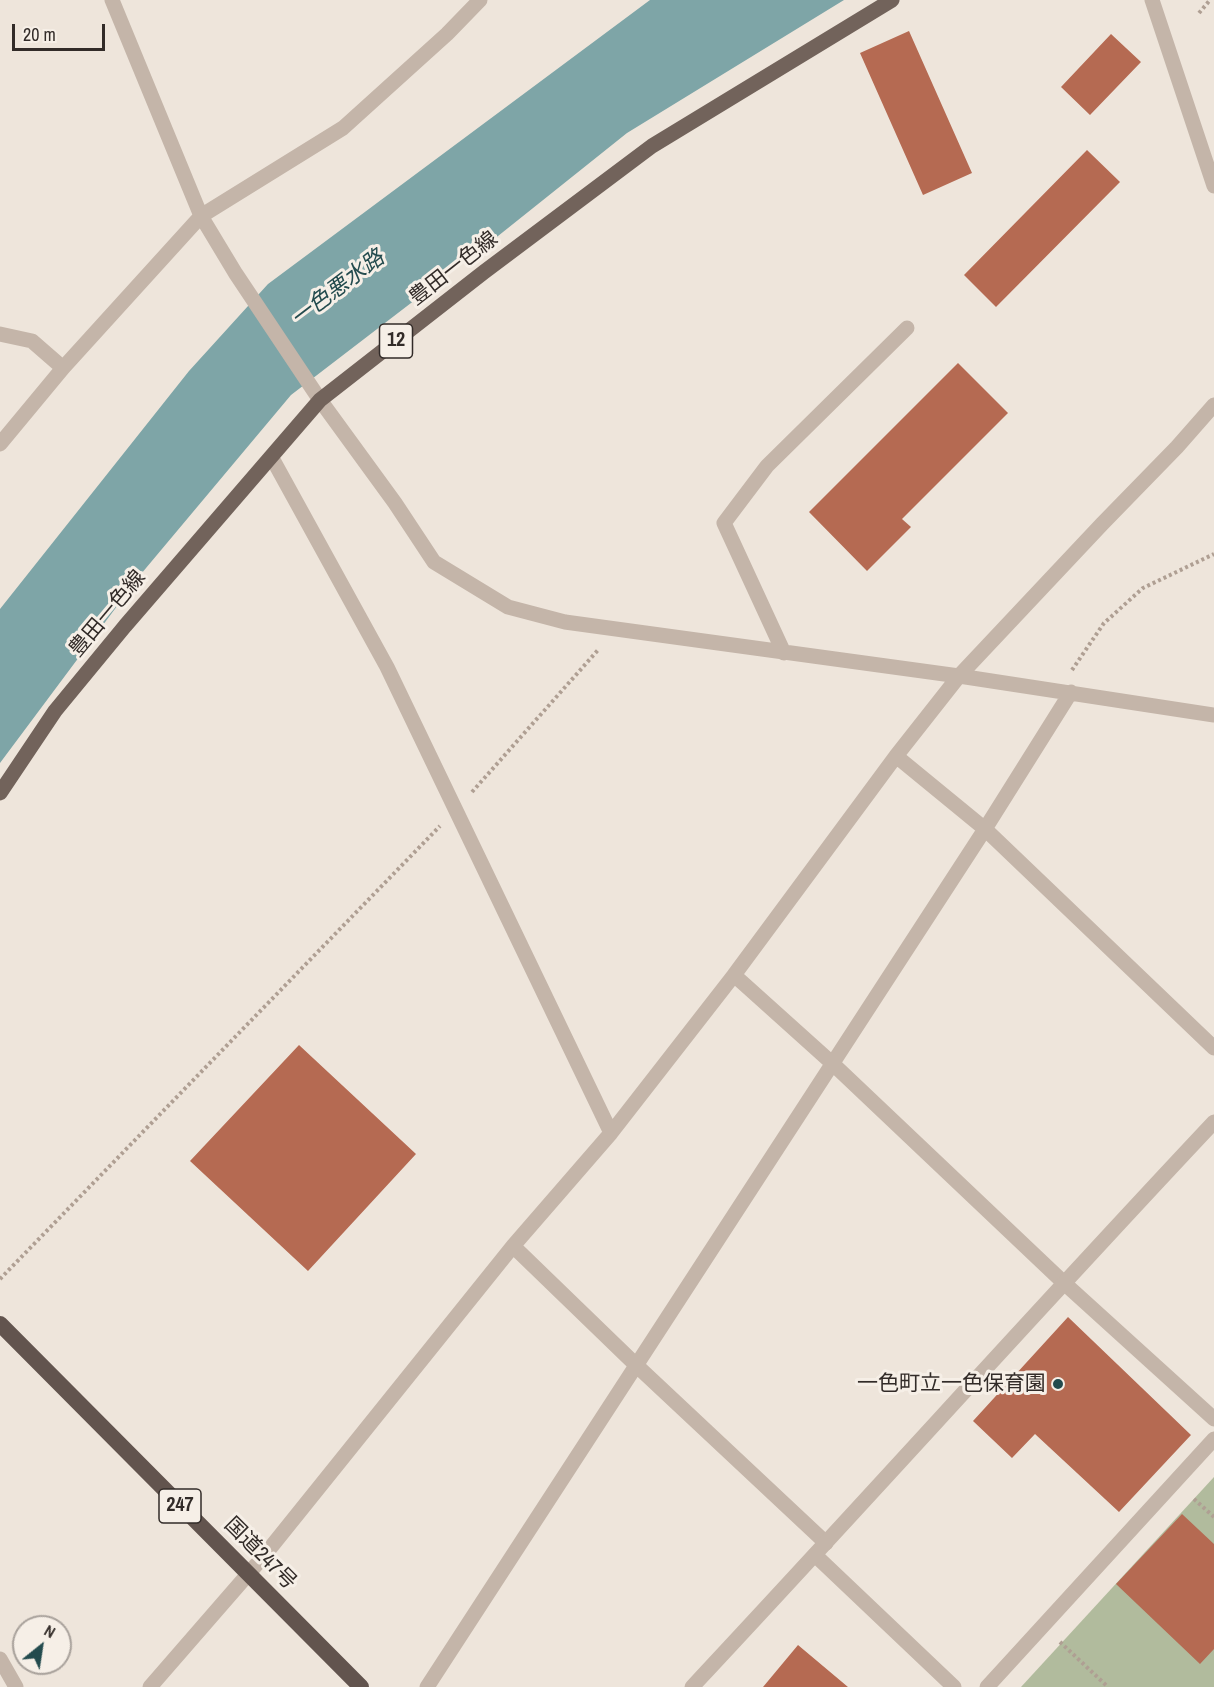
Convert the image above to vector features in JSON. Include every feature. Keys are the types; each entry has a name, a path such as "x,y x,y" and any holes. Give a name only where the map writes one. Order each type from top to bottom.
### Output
{"highway":[{"name":"国道247号","path":"0,1324 361,1687"}],"main road":[{"name":"豊田一色線","path":"0,793 62,703 125,626 320,400 484,272 652,146 891,0"}],"street":[{"path":"112,0 201,216 236,274 320,400 395,503 434,562 508,607 565,622 959,676 1068,686 1214,715"},
{"path":"0,444 63,368 201,216 343,128 447,34 480,0"},
{"path":"1152,0 1214,186"},
{"path":"784,653 724,523 767,466 908,328"},
{"path":"0,334 32,341 63,368"},
{"path":"150,1687 248,1574 513,1246 611,1133 734,975 896,756 959,676 1101,524 1177,447 1214,405"},
{"path":"272,458 387,667 611,1133"},
{"path":"427,1687 985,829 1068,686"},
{"path":"896,756 985,829 1214,1048"},
{"path":"734,975 833,1064 1063,1282 1214,1419"},
{"path":"692,1687 1063,1282 1214,1122"},
{"path":"513,1246 826,1543"},
{"path":"987,1687 1214,1439"},
{"path":"815,1555 954,1687"},
{"path":"0,1659 16,1687"}],"path":[{"path":"1199,13 1210,0"},
{"path":"1068,686 1104,622 1143,588 1214,554"},
{"path":"0,1279 456,810 617,629"},
{"path":"1194,1499 1214,1517"},
{"path":"1057,1640 1108,1687"}],"green space":[{"path":"1214,1477 1214,1687 1021,1687"}],"water":[{"name":"一色悪水路","path":"650,0 844,0 627,133 488,244 291,395 141,574 0,763 0,609 189,371 268,284"}],"building":[{"path":"909,31 972,173 923,195 860,53"},
{"path":"1111,34 1141,62 1090,115 1061,87"},
{"path":"1087,150 1120,182 996,307 964,275"},
{"path":"958,363 1008,413 902,519 911,527 867,571 809,512"},
{"path":"299,1045 416,1154 308,1271 190,1161"},
{"path":"1068,1317 1191,1435 1119,1512 1035,1434 1012,1458 973,1421"},
{"path":"1182,1514 1214,1544 1214,1649 1200,1664 1116,1584"},
{"path":"798,1645 848,1687 763,1687"}],"place":[{"name":"一色町立一色保育園","path":"1058,1384"}]}
